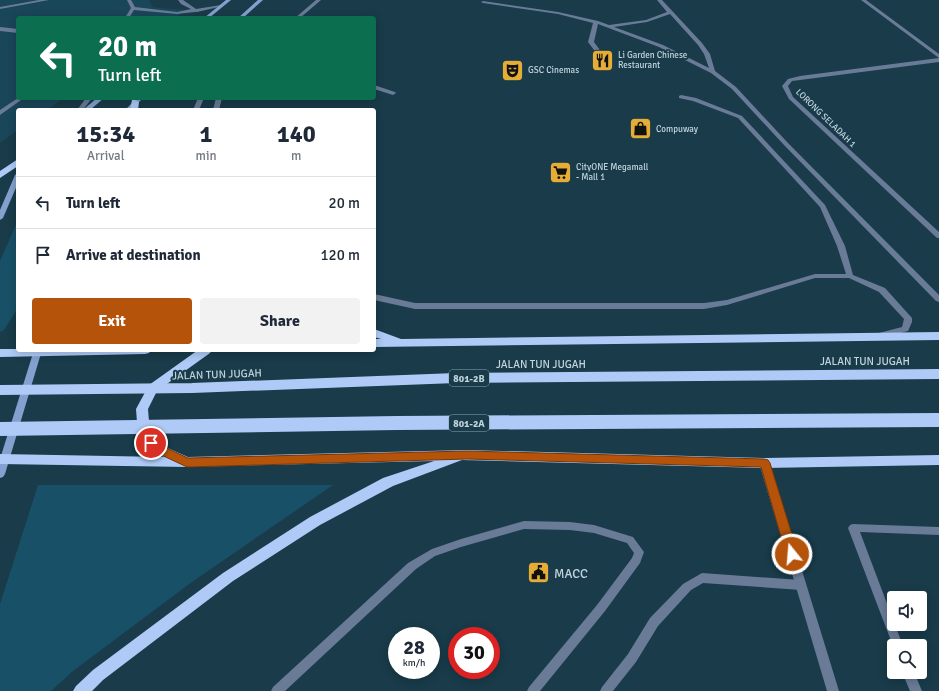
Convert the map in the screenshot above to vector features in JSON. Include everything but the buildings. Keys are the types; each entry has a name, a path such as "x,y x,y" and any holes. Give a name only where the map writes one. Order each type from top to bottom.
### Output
{"highway":[{"path":"0,175 16,163"},
{"path":"376,334 404,342"},
{"path":"376,343 939,336"},
{"path":"0,353 19,352"},
{"path":"187,462 158,449 144,436 142,409 153,388 203,352"},
{"name":"JALAN TUN JUGAH","path":"0,390 192,388 456,378 939,374"},
{"name":"801-2A","path":"0,429 405,423 939,420"},
{"path":"81,691 98,675 228,577 315,522 388,482 467,455"},
{"path":"2,459 187,462 467,455 764,463 939,460"}],"main road":[{"path":"208,16 229,0"},
{"path":"242,16 261,0"},
{"path":"88,108 98,100"},
{"path":"0,218 16,180"},
{"path":"0,474 2,459 38,352"}],"street":[{"path":"0,8 47,0"},
{"path":"129,0 133,8"},
{"path":"180,0 197,11"},
{"path":"299,16 319,0"},
{"path":"659,0 700,44 707,54 713,72"},
{"path":"863,0 939,57"},
{"path":"483,2 558,13 610,26 661,46 713,72 734,88 939,299"},
{"path":"133,8 177,12 197,11 221,6"},
{"path":"128,16 133,8"},
{"path":"610,26 647,21 671,12"},
{"path":"596,22 592,42 599,54"},
{"path":"0,29 16,31"},
{"name":"LORONG SELADAH 1","path":"939,60 800,78 790,80 785,86 791,98 939,236"},
{"path":"376,88 393,92"},
{"path":"681,96 694,99 740,117 823,206 841,246 850,276"},
{"path":"0,113 18,100"},
{"path":"376,297 415,306 704,306 728,302 815,276 850,276 882,290 908,318 905,329 873,337"},
{"path":"764,463 833,691"},
{"path":"277,691 412,566 432,553 524,525 570,526 594,529 630,540 639,552 636,560 601,608 533,691"},
{"path":"895,639 853,528 939,532"},
{"path":"606,691 632,658 654,622 687,587 702,578 801,585"},
{"path":"911,679 916,691"}],"shaded area":[{"path":"0,0 149,0 153,7 186,10 178,16 16,16 16,100 61,100 50,108 16,108 16,131 0,143"},
{"path":"16,225 16,311 4,330 0,332 0,261"},
{"path":"38,485 333,485 192,582 73,671 51,691 0,691 0,604"}],"place":[{"name":"Li Garden Chinese Restaurant","path":"602,60"},
{"name":"GSC Cinemas","path":"513,70"},
{"name":"Compuway","path":"641,129"},
{"name":"CityONE Megamall - Mall 1","path":"561,172"},
{"name":"MACC","path":"538,573"}],"route":[{"path":"151,443 158,449 187,462 467,455 764,463 792,554"}]}
